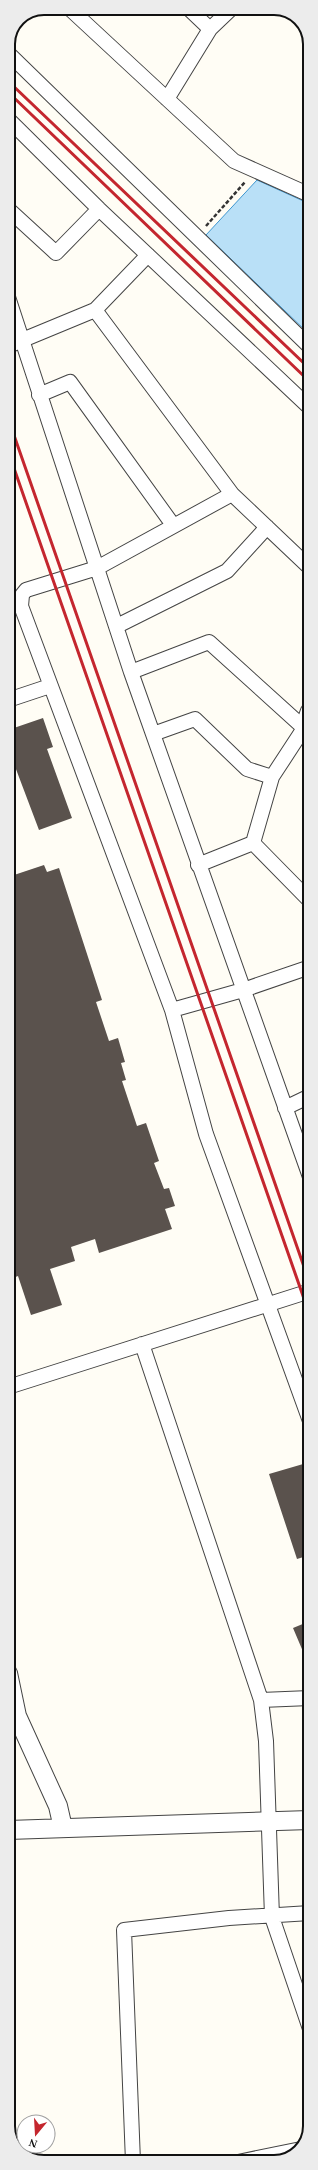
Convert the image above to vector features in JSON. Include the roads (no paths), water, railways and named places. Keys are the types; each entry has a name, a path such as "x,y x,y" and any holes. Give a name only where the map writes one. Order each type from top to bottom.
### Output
{"street":[{"path":"76,15 234,161 303,192"},
{"path":"195,15 210,29"},
{"path":"167,99 210,29 225,15"},
{"path":"15,60 303,340"},
{"path":"15,127 99,209 303,401"},
{"path":"15,215 56,253 99,209"},
{"path":"15,343 95,310 148,255"},
{"path":"95,310 232,494 303,561"},
{"path":"15,318 131,672 198,865 303,1158"},
{"path":"39,395 70,382 173,525"},
{"path":"232,494 97,568 26,590 22,595 21,606 172,1010 206,1134 266,1304 303,1402"},
{"path":"117,626 227,571 267,527"},
{"path":"131,672 209,642 303,727"},
{"path":"15,698 50,686"},
{"path":"153,734 195,719 247,769 272,777"},
{"path":"253,843 272,777 303,736"},
{"path":"198,865 253,843"},
{"path":"253,843 303,894"},
{"path":"172,1010 243,990 303,969"},
{"path":"285,1108 303,1099"},
{"path":"15,1385 303,1293"},
{"path":"142,1344 261,1700 266,1741 270,1821 272,1917 303,2008"},
{"path":"261,1700 303,1698"},
{"path":"15,1720 58,1806 63,1828"},
{"path":"15,1830 303,1820"},
{"path":"133,2155 124,1930 229,1918 272,1917 303,1914"},
{"path":"272,2155 287,2152"}],"water":[{"path":"257,180 303,201 303,328 206,235"}],"railway":[{"path":"15,88 303,362"},
{"path":"15,99 303,375"},
{"path":"15,438 303,1264"},
{"path":"15,471 303,1296"}]}
